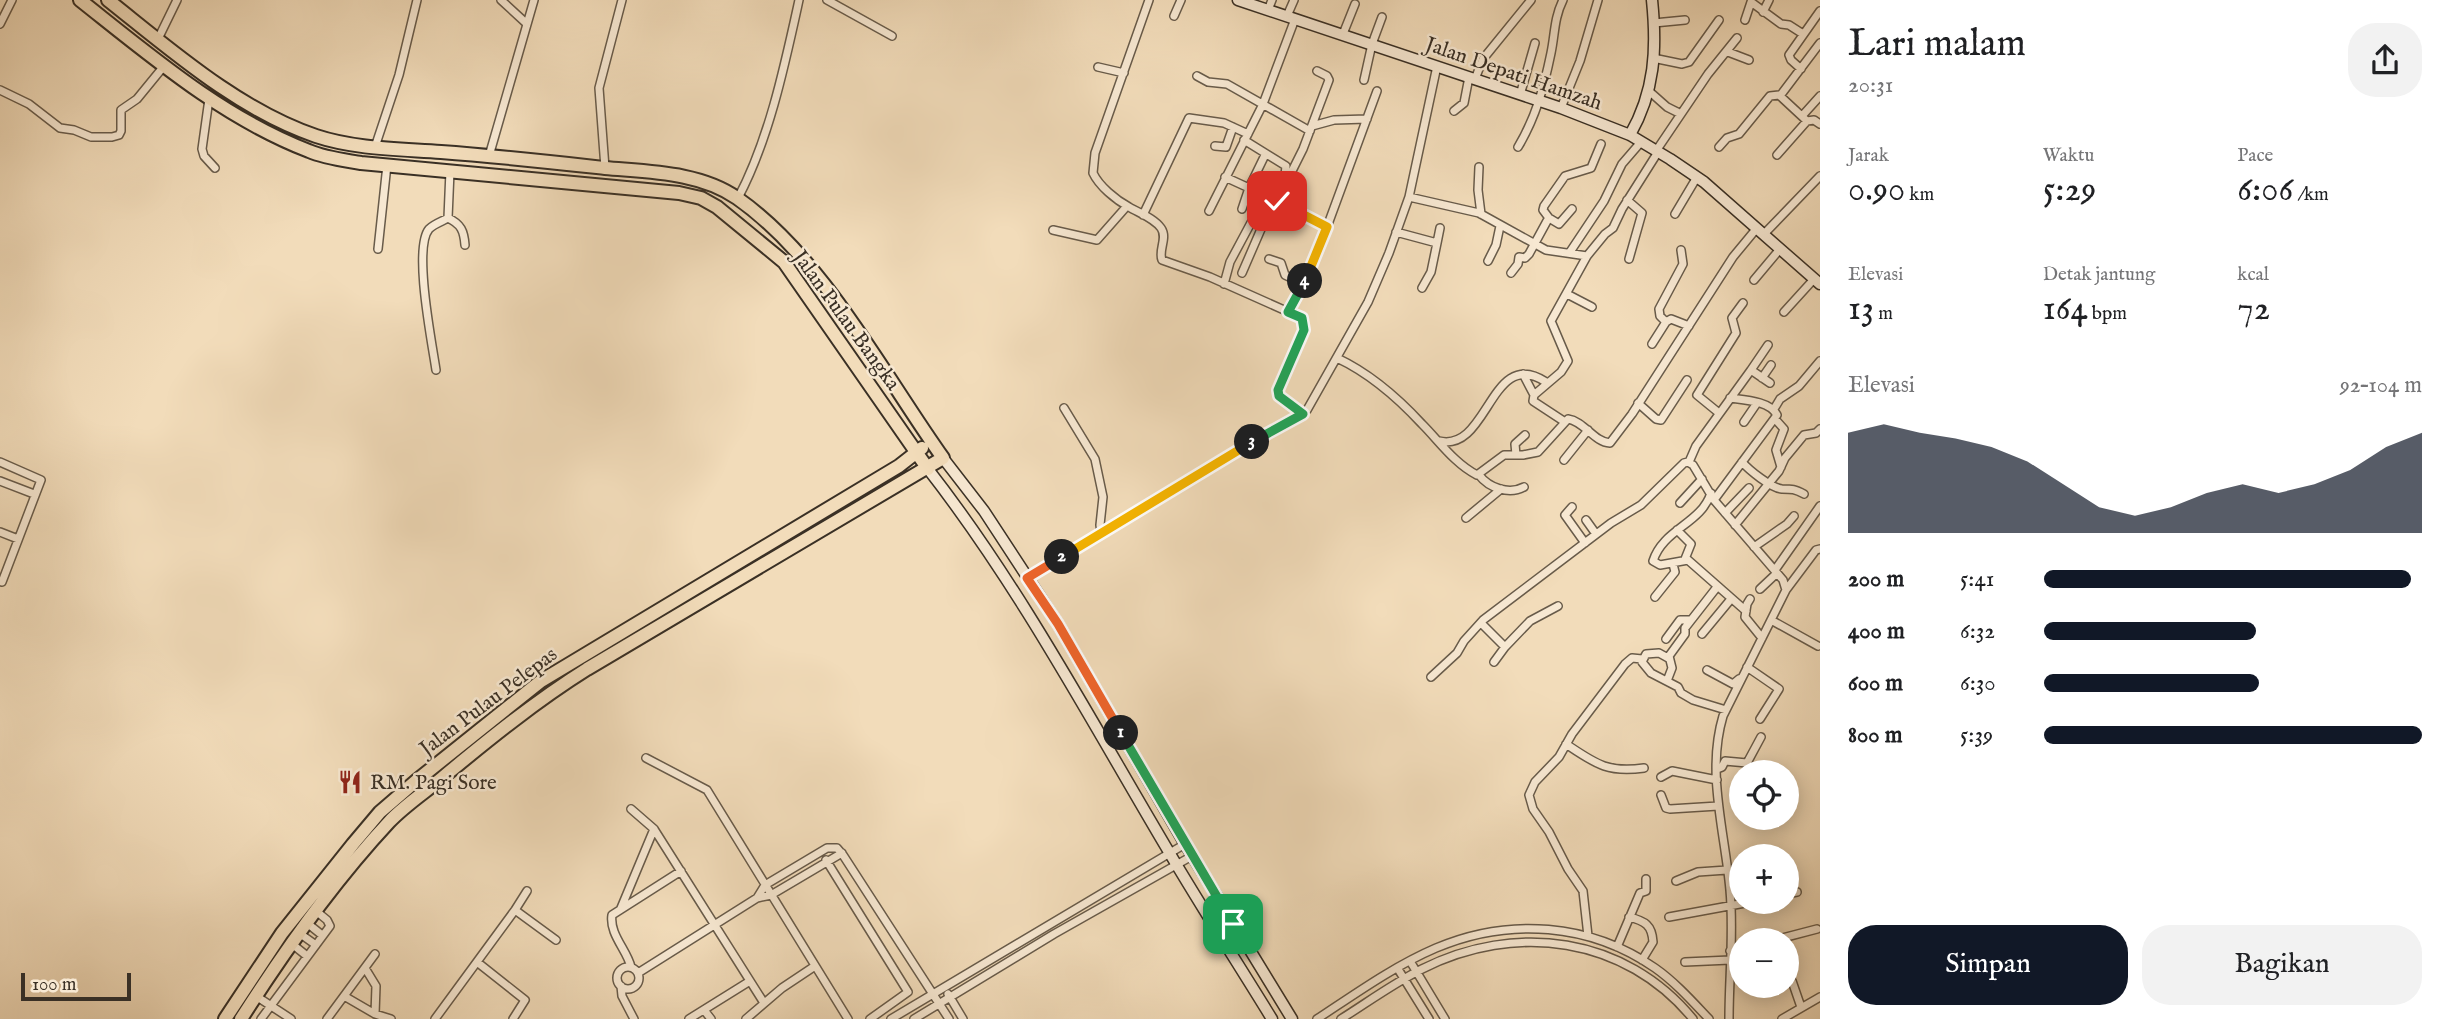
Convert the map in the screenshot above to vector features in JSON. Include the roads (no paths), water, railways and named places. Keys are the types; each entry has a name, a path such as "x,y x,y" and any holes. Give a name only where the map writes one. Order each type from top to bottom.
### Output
{"highway":[{"name":"Jalan Pulau Bangka","path":"80,0 209,99 258,128 311,152 361,163 679,193 701,198 718,207 784,262 928,469"},
{"name":"Jalan Pulau Bangka","path":"108,0 200,72 266,113 316,136 375,147 644,171 704,182 738,198 798,251 864,340 943,458"},
{"path":"516,176 518,159"},
{"name":"Jalan Pulau Pelepas","path":"241,1019 380,813 541,681 899,466 931,441"},
{"name":"Jalan Pulau Pelepas","path":"225,1019 282,933 391,820 550,693 943,458"}],"main road":[{"name":"Jalan Depati Hamzah","path":"1238,0 1270,5 1291,18 1561,108 1630,135 1697,177 1817,282"},
{"path":"1630,135 1642,113 1649,91 1653,58 1652,0"},
{"name":"Jalan Pulau Bangka","path":"943,458 984,511 1058,624 1192,856 1292,1019"},
{"name":"Jalan Pulau Bangka","path":"928,469 1006,576 1065,672 1176,865 1272,1019"}],"street":[{"path":"0,24 12,0"},
{"path":"158,39 177,0"},
{"path":"375,147 398,75 417,0"},
{"path":"501,0 527,24"},
{"path":"489,156 534,0"},
{"path":"605,167 599,88 622,0"},
{"path":"738,198 759,153 799,0"},
{"path":"827,0 892,36"},
{"path":"1149,0 1095,153 1093,173 1103,187 1163,232 1159,252 1162,260 1302,318 1304,330 1278,390 1279,396 1303,414"},
{"path":"1174,16 1181,0"},
{"path":"1209,211 1263,104 1291,18 1294,0"},
{"path":"1454,111 1464,103 1472,78 1483,60 1531,0"},
{"path":"1518,147 1532,123 1540,101 1555,35 1556,15 1563,0"},
{"path":"1561,108 1580,61 1598,0"},
{"path":"1763,12 1769,0"},
{"path":"1745,20 1752,1 1781,24 1789,25 1820,40 1780,96"},
{"path":"1343,34 1355,4"},
{"path":"1801,69 1789,56 1820,11"},
{"path":"1364,80 1372,44 1382,17"},
{"path":"1654,23 1685,20"},
{"path":"1653,58 1682,64 1689,62 1719,20"},
{"path":"1534,395 1546,382 1561,372 1568,361 1551,321 1587,256 1613,228 1627,200 1681,114 1737,38"},
{"path":"1520,95 1535,43"},
{"path":"1728,52 1749,60"},
{"path":"0,90 29,104 60,128 91,137 112,137 119,135 121,131 121,110 138,99 164,66"},
{"path":"1027,578 1303,414 1315,400 1368,302 1409,197 1437,66"},
{"path":"1098,67 1124,73"},
{"path":"1242,272 1311,129 1329,80 1317,71"},
{"path":"1197,76 1208,82 1227,84 1311,129 1334,120 1367,119"},
{"path":"1288,312 1304,284 1327,227 1377,91"},
{"path":"1649,91 1667,107 1681,114"},
{"path":"1719,147 1727,138 1738,135 1770,96 1775,94 1805,118 1820,124"},
{"path":"1777,155 1820,96"},
{"path":"209,99 202,149 204,156 215,168"},
{"path":"1143,215 1189,118 1224,123 1233,127 1265,155 1283,164 1287,168 1273,198 1327,227"},
{"path":"1215,146 1226,147 1233,127"},
{"path":"1570,252 1605,201 1622,164 1642,142"},
{"path":"1572,209 1559,224 1543,210 1565,176 1591,168 1601,144"},
{"path":"1242,209 1265,155"},
{"path":"378,249 387,165"},
{"path":"1479,167 1481,214"},
{"path":"449,218 450,171"},
{"path":"1479,475 1504,455 1538,452 1568,419 1574,420 1604,443 1610,443 1733,257 1758,229 1820,176"},
{"path":"1225,177 1249,188"},
{"path":"1675,214 1697,177"},
{"path":"1409,197 1481,214 1546,250 1587,256"},
{"path":"1627,200 1642,213 1629,259"},
{"path":"1053,230 1097,240 1127,206"},
{"path":"449,218 459,223 465,245"},
{"path":"436,369 423,273 424,251 426,234 430,227 449,218"},
{"path":"1511,273 1520,257 1526,257 1549,218"},
{"path":"1224,284 1230,262 1253,219 1266,219"},
{"path":"1488,261 1496,245 1500,226"},
{"path":"1422,288 1430,272 1440,228"},
{"path":"1396,232 1437,243"},
{"path":"1754,281 1780,249"},
{"path":"1666,322 1660,316 1659,309 1683,264 1684,256 1681,250"},
{"path":"1269,259 1281,263 1285,275 1304,284"},
{"path":"1784,312 1817,282"},
{"path":"1567,294 1592,307"},
{"path":"1719,413 1697,395 1736,333 1732,318 1743,303"},
{"path":"1652,344 1666,322 1671,319 1689,326"},
{"path":"1689,462 1696,446 1769,345"},
{"path":"1337,358 1366,374 1405,407 1461,465 1484,481 1511,491 1524,487"},
{"path":"1774,409 1780,399 1799,386 1820,361"},
{"path":"1762,378 1771,365"},
{"path":"1752,370 1770,383"},
{"path":"1438,441 1453,442 1471,430 1484,414 1496,391 1509,380 1523,374 1546,382"},
{"path":"1523,374 1534,395 1534,401 1565,422"},
{"path":"1638,403 1656,419 1661,420 1687,380"},
{"path":"1677,530 1691,544 1685,559 1660,565 1653,561 1660,548 1677,530 1703,512 1777,415 1774,409 1730,398"},
{"path":"1744,422 1757,403"},
{"path":"1064,408 1095,459 1103,497 1101,533"},
{"path":"1775,419 1784,429 1776,450 1781,467"},
{"path":"1735,525 1804,435 1816,433 1820,429"},
{"path":"1564,460 1588,430"},
{"path":"1516,455 1515,444 1525,435"},
{"path":"0,462 41,480 2,582"},
{"path":"1689,462 1725,513 1786,584 1786,590"},
{"path":"1431,677 1457,653 1467,636 1520,590 1596,534 1641,505 1682,464 1689,462"},
{"path":"1742,462 1750,471 1780,488 1791,487 1804,494"},
{"path":"1680,503 1702,479"},
{"path":"0,481 34,494"},
{"path":"1725,513 1749,488"},
{"path":"1466,518 1501,489"},
{"path":"1760,589 1776,572 1820,506"},
{"path":"1572,507 1565,515 1585,543"},
{"path":"1754,547 1794,516"},
{"path":"1586,520 1596,534"},
{"path":"0,532 18,539"},
{"path":"1729,895 1718,806 1716,737 1726,710 1786,590 1816,550 1820,549"},
{"path":"1685,559 1700,569 1746,611"},
{"path":"1655,597 1675,572 1673,564"},
{"path":"1668,658 1685,634 1685,628 1717,587"},
{"path":"1702,634 1731,599"},
{"path":"1750,599 1745,617 1762,638"},
{"path":"1494,662 1530,621 1558,606"},
{"path":"1666,639 1680,620 1691,620"},
{"path":"1771,620 1818,646"},
{"path":"1481,623 1505,647"},
{"path":"1642,660 1646,654 1653,652 1668,658 1672,668 1667,681"},
{"path":"1588,936 1583,891 1530,800 1535,782 1559,757 1625,664 1632,658 1642,660"},
{"path":"1642,660 1651,673 1693,700 1726,710"},
{"path":"1747,667 1779,689 1760,719"},
{"path":"1707,670 1728,683 1732,684 1741,679"},
{"path":"1717,769 1725,761 1746,763 1761,737"},
{"path":"1566,744 1599,765 1616,771 1644,768"},
{"path":"646,758 707,790 848,1019"},
{"path":"1661,777 1672,771 1717,780"},
{"path":"1661,795 1665,808 1670,809 1718,806"},
{"path":"631,809 654,829 764,1003"},
{"path":"621,908 654,829"},
{"path":"891,1019 1185,844"},
{"path":"757,898 765,885 827,848 835,847 842,853 949,1019"},
{"path":"634,1019 622,996 618,980 619,973 624,968 634,970 757,898 771,895 826,860 842,853"},
{"path":"914,1019 1054,934 1192,856"},
{"path":"826,860 908,992 921,1001"},
{"path":"1676,881 1698,872 1727,870"},
{"path":"621,986 628,989 635,987 639,981 612,927 612,915 681,871"},
{"path":"1617,947 1640,893 1646,891 1646,878"},
{"path":"440,1017 527,891"},
{"path":"1669,917 1729,907"},
{"path":"261,1019 330,922 316,911"},
{"path":"515,911 555,940"},
{"path":"1629,917 1644,921 1651,928 1653,942 1642,960"},
{"path":"1317,1019 1410,961 1454,941 1500,931 1547,928 1588,936 1642,960 1670,980 1709,1019"},
{"path":"1799,934 1817,929"},
{"path":"299,933 322,935"},
{"path":"299,933 316,945"},
{"path":"299,933 307,956"},
{"path":"1341,1019 1417,972 1448,958 1494,944 1519,942 1559,944 1605,956 1630,967 1668,994 1693,1019"},
{"path":"327,1019 375,954"},
{"path":"282,957 297,967"},
{"path":"1685,962 1729,960"},
{"path":"1410,961 1445,1019"},
{"path":"477,962 525,1000 513,1019"},
{"path":"746,1019 782,988 815,966"},
{"path":"365,968 376,986 375,1014"},
{"path":"1398,969 1429,1019"},
{"path":"689,1019 750,981"},
{"path":"944,987 963,1019"},
{"path":"758,995 782,988"},
{"path":"870,1019 908,992"},
{"path":"344,996 375,1014 391,1019"},
{"path":"1783,1019 1820,997"},
{"path":"255,998 292,1019"},
{"path":"1729,998 1729,1019"},
{"path":"1798,998 1801,1007"},
{"path":"269,1007 284,1019"},
{"path":"704,1010 711,1019"}],"place":[{"name":"RM. Pagi Sore","path":"350,782"}]}
